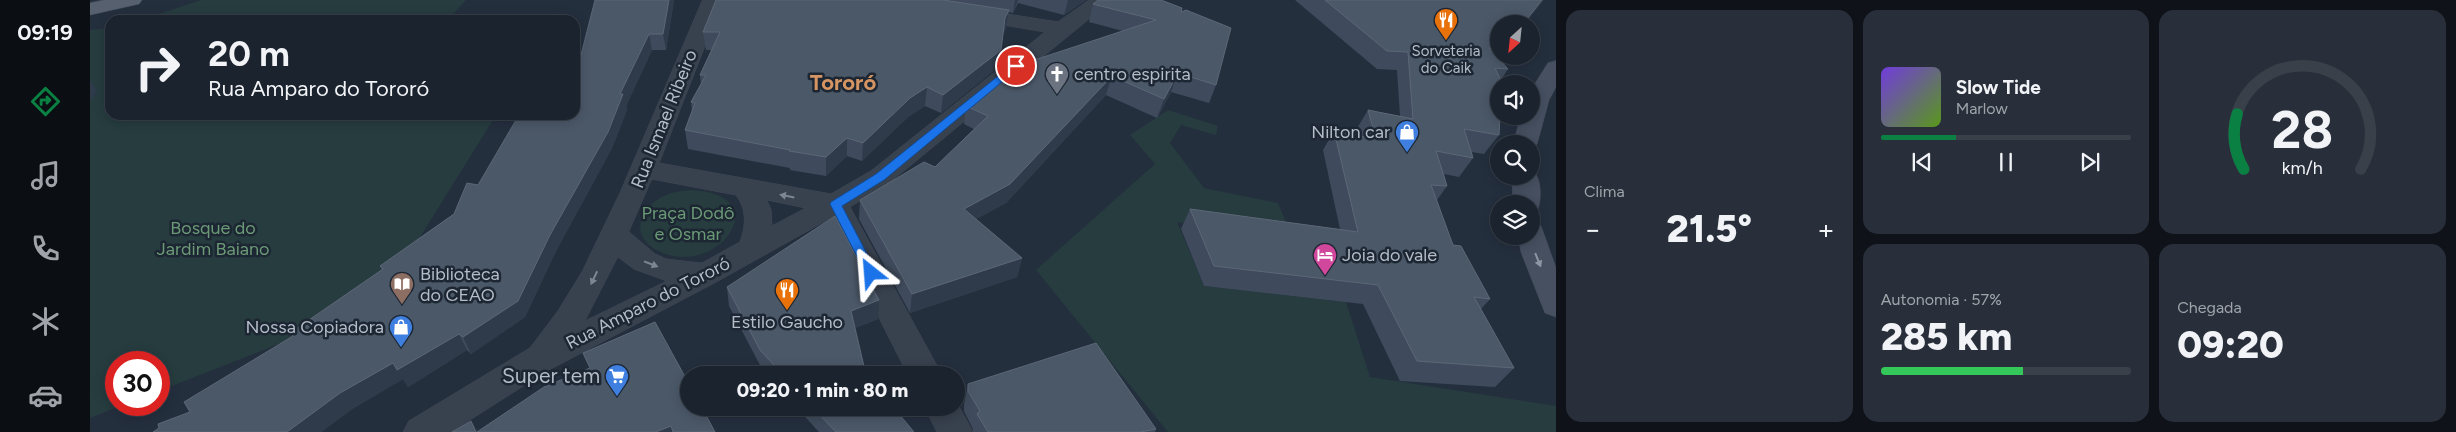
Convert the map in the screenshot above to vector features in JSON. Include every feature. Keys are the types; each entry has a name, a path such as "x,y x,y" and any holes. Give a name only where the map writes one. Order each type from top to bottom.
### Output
{"main road":[{"path":"90,9 132,0"}],"street":[{"name":"Rua Ismael Ribeiro","path":"534,362 565,329 584,300 644,169 713,0"},
{"name":"Rua Amparo do Tororó","path":"534,362 706,274 835,204 880,177 1062,29 1102,0"},
{"path":"948,11 1062,29"},
{"path":"1527,135 1537,100 1556,68"},
{"path":"644,169 835,204 920,366"},
{"path":"744,188 755,200 759,214 759,228 753,248"},
{"path":"614,234 628,252 648,265 676,272 706,274"},
{"path":"1534,245 1556,305"},
{"path":"421,432 534,362"},
{"path":"946,416 955,432"}],"green space":[{"path":"201,0 466,0 452,15 156,15"},
{"name":"Bosque do Jardim Baiano","path":"105,28 105,120 493,120 391,284 350,316 170,387 170,351 105,351 105,412 90,418 90,30"},
{"path":"1168,110 1218,126 1216,135 1181,125 1170,143 1204,188 1278,203 1293,239 1177,222 1204,286 1346,302 1370,377 1556,406 1556,432 1168,432 1036,270 1155,164 1130,135"},
{"name":"Praça Dodô e Osmar","path":"690,190 717,195 731,205 735,218 730,232 719,245 702,254 682,257 661,252 644,240 640,224 643,216 647,208 667,195"}],"building":[{"path":"595,0 669,0 663,34 649,34 620,94 623,94 608,132 550,235 518,301 463,337 459,334 397,370 393,363 340,393 287,432 153,432 159,428 158,424 190,412 184,402 293,336 290,333 383,269 380,266 454,214 467,183 478,185 516,120 580,120 581,55"},
{"path":"716,0 943,0 1009,10 1005,18 1001,50 943,95 927,87 910,98 863,143 847,138 826,157 685,130 695,103 691,102 706,75 700,75 720,32 703,32"},
{"path":"1098,0 1161,0 1182,8 1181,12 1186,10 1231,28 1216,85 1178,73 1164,99 1112,76 1010,184 964,209 1022,258 912,294 860,200 924,162 935,167 988,116 966,106 1016,66 1156,20 1093,4"},
{"path":"1325,0 1542,0 1530,15 1490,15 1490,65 1504,65 1508,69 1495,68 1498,75 1490,75 1490,125 1500,125 1499,135 1464,129 1473,158 1436,151 1447,186 1431,185 1453,245 1461,246 1490,299 1474,297 1514,368 1417,361 1378,285 1214,266 1190,209 1358,232 1334,131 1376,139 1368,110 1413,119 1408,52 1387,51"},
{"path":"835,216 879,300 851,311 864,366 775,366 760,350 727,287"},
{"path":"655,322 680,368 680,416 706,416 715,432 673,432 671,426 656,432 477,432 544,387 590,368 583,353"},
{"path":"1096,343 1156,429 1141,432 988,432 977,414 980,411 968,391 968,384"},
{"path":"821,416 901,416 914,432 836,432"},
{"path":"471,421 476,432 452,432"}],"place":[{"name":"Sorveteria do Caik","path":"1446,41"},
{"name":"centro espirita","path":"1057,95"},
{"name":"Nilton car","path":"1407,153"},
{"name":"Joia do vale","path":"1325,276"},
{"name":"Biblioteca do CEAO","path":"402,305"},
{"name":"Estilo Gaucho","path":"787,311"},
{"name":"Nossa Copiadora","path":"401,348"},
{"name":"Super tem","path":"617,397"}],"district":[{"name":"Tororó","path":"843,82"}],"route":[{"path":"871,273 835,204 880,177 1016,66"}]}
